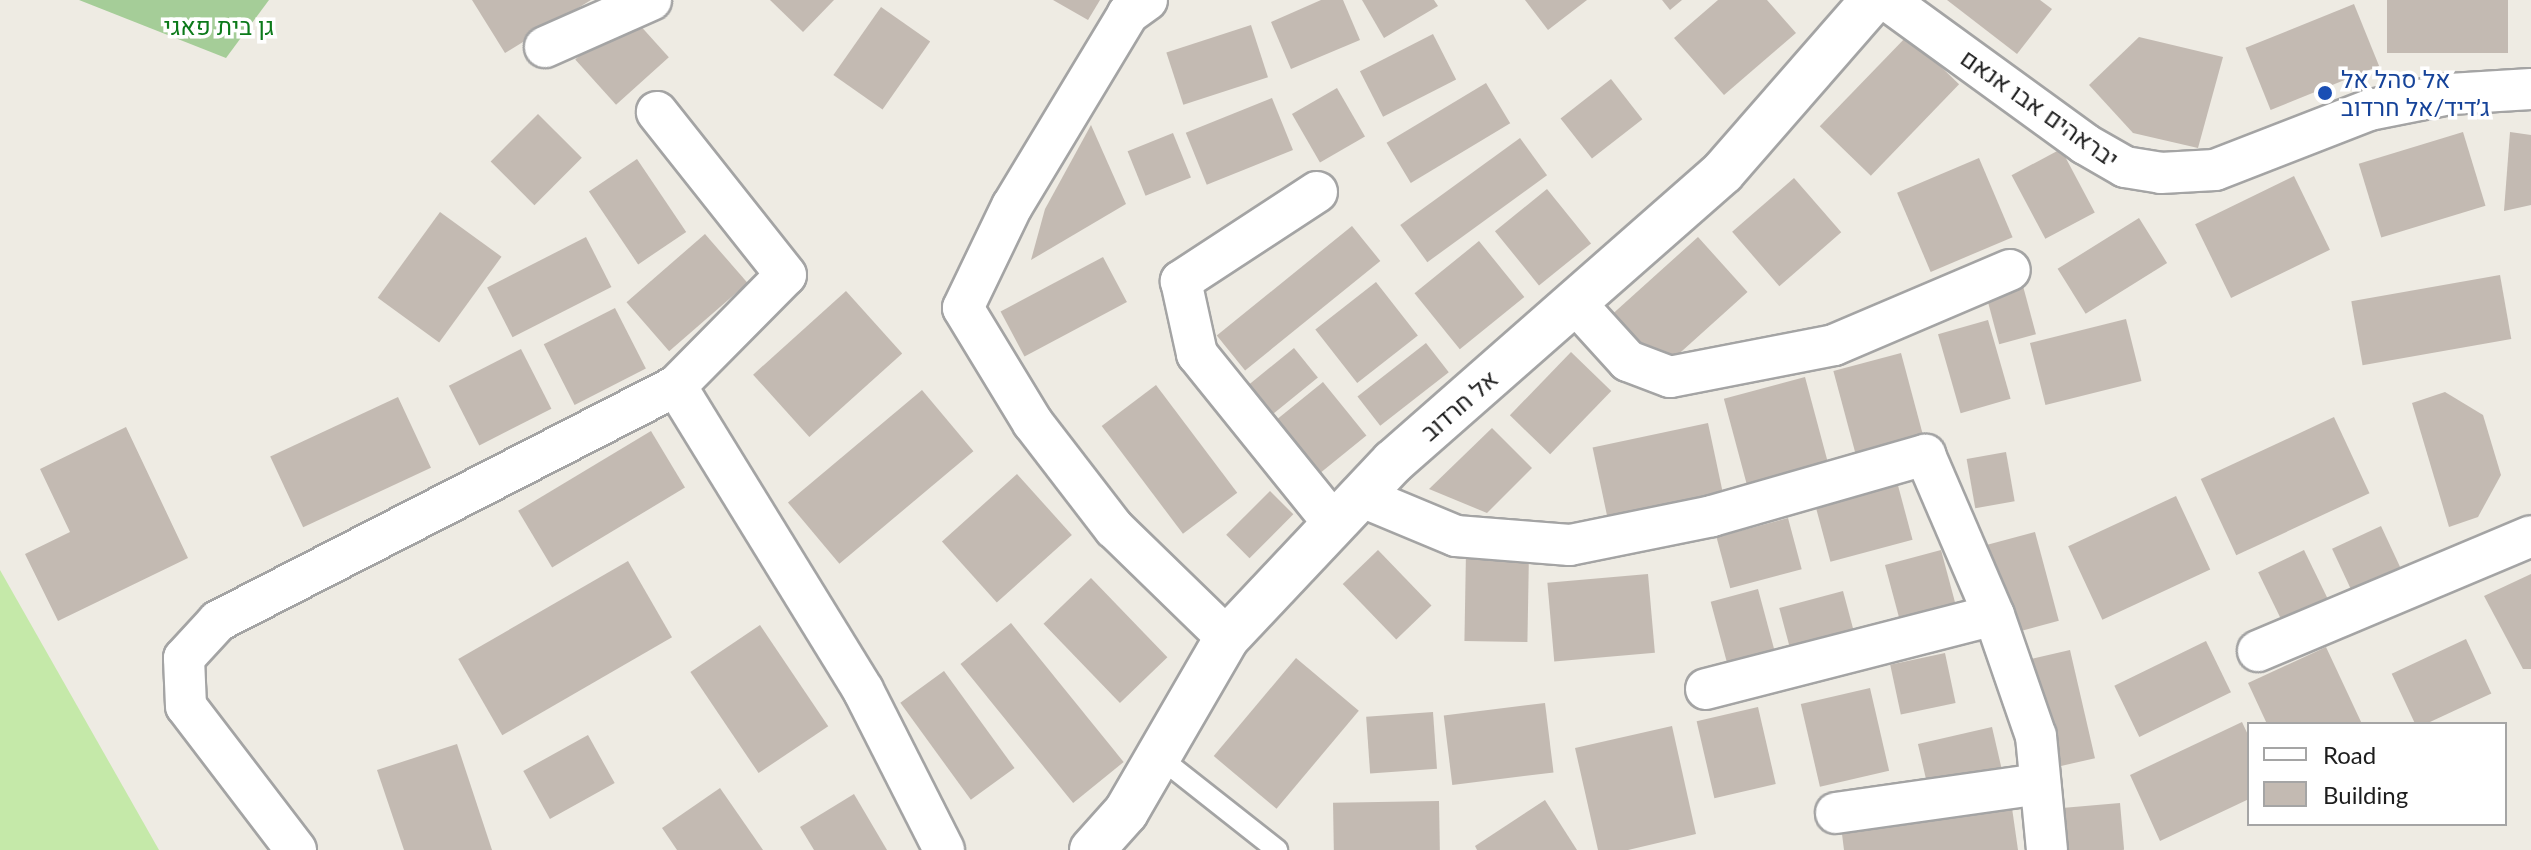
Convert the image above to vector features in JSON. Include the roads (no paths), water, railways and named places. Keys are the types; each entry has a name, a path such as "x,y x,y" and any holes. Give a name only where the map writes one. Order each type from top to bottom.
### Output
{"street":[{"path":"545,47 651,0"},
{"path":"1147,0 1128,14 1012,206 963,308 1033,423 1114,528 1227,638"},
{"name":"אל חרדוב","path":"1092,850 1126,812 1227,638 1393,462 1577,305 1723,172 1873,0"},
{"name":"יבראהים אבו אנאם","path":"1887,0 2085,144 2125,167 2161,173 2215,170 2370,110 2450,94 2531,89"},
{"path":"296,850 186,706 184,658 218,621 676,386 786,275 657,112"},
{"path":"1317,192 1181,281 1197,354 1347,510 1456,536 1570,545 1712,516 1925,455 1994,615 2036,736 2047,850"},
{"path":"1577,305 1628,361 1670,377 1834,345 2010,270"},
{"path":"676,386 863,690 944,850"},
{"path":"2258,651 2531,536"},
{"path":"1706,689 1994,615"},
{"path":"1836,813 2040,784"}],"lane":[{"path":"1158,756 1277,850"}],"place":[{"name":"אל סהל אל ג׳דיד/אל חרדוב","path":"2325,93"}],"park label":[{"name":"גן בית פאגי","path":"219,26"}]}
